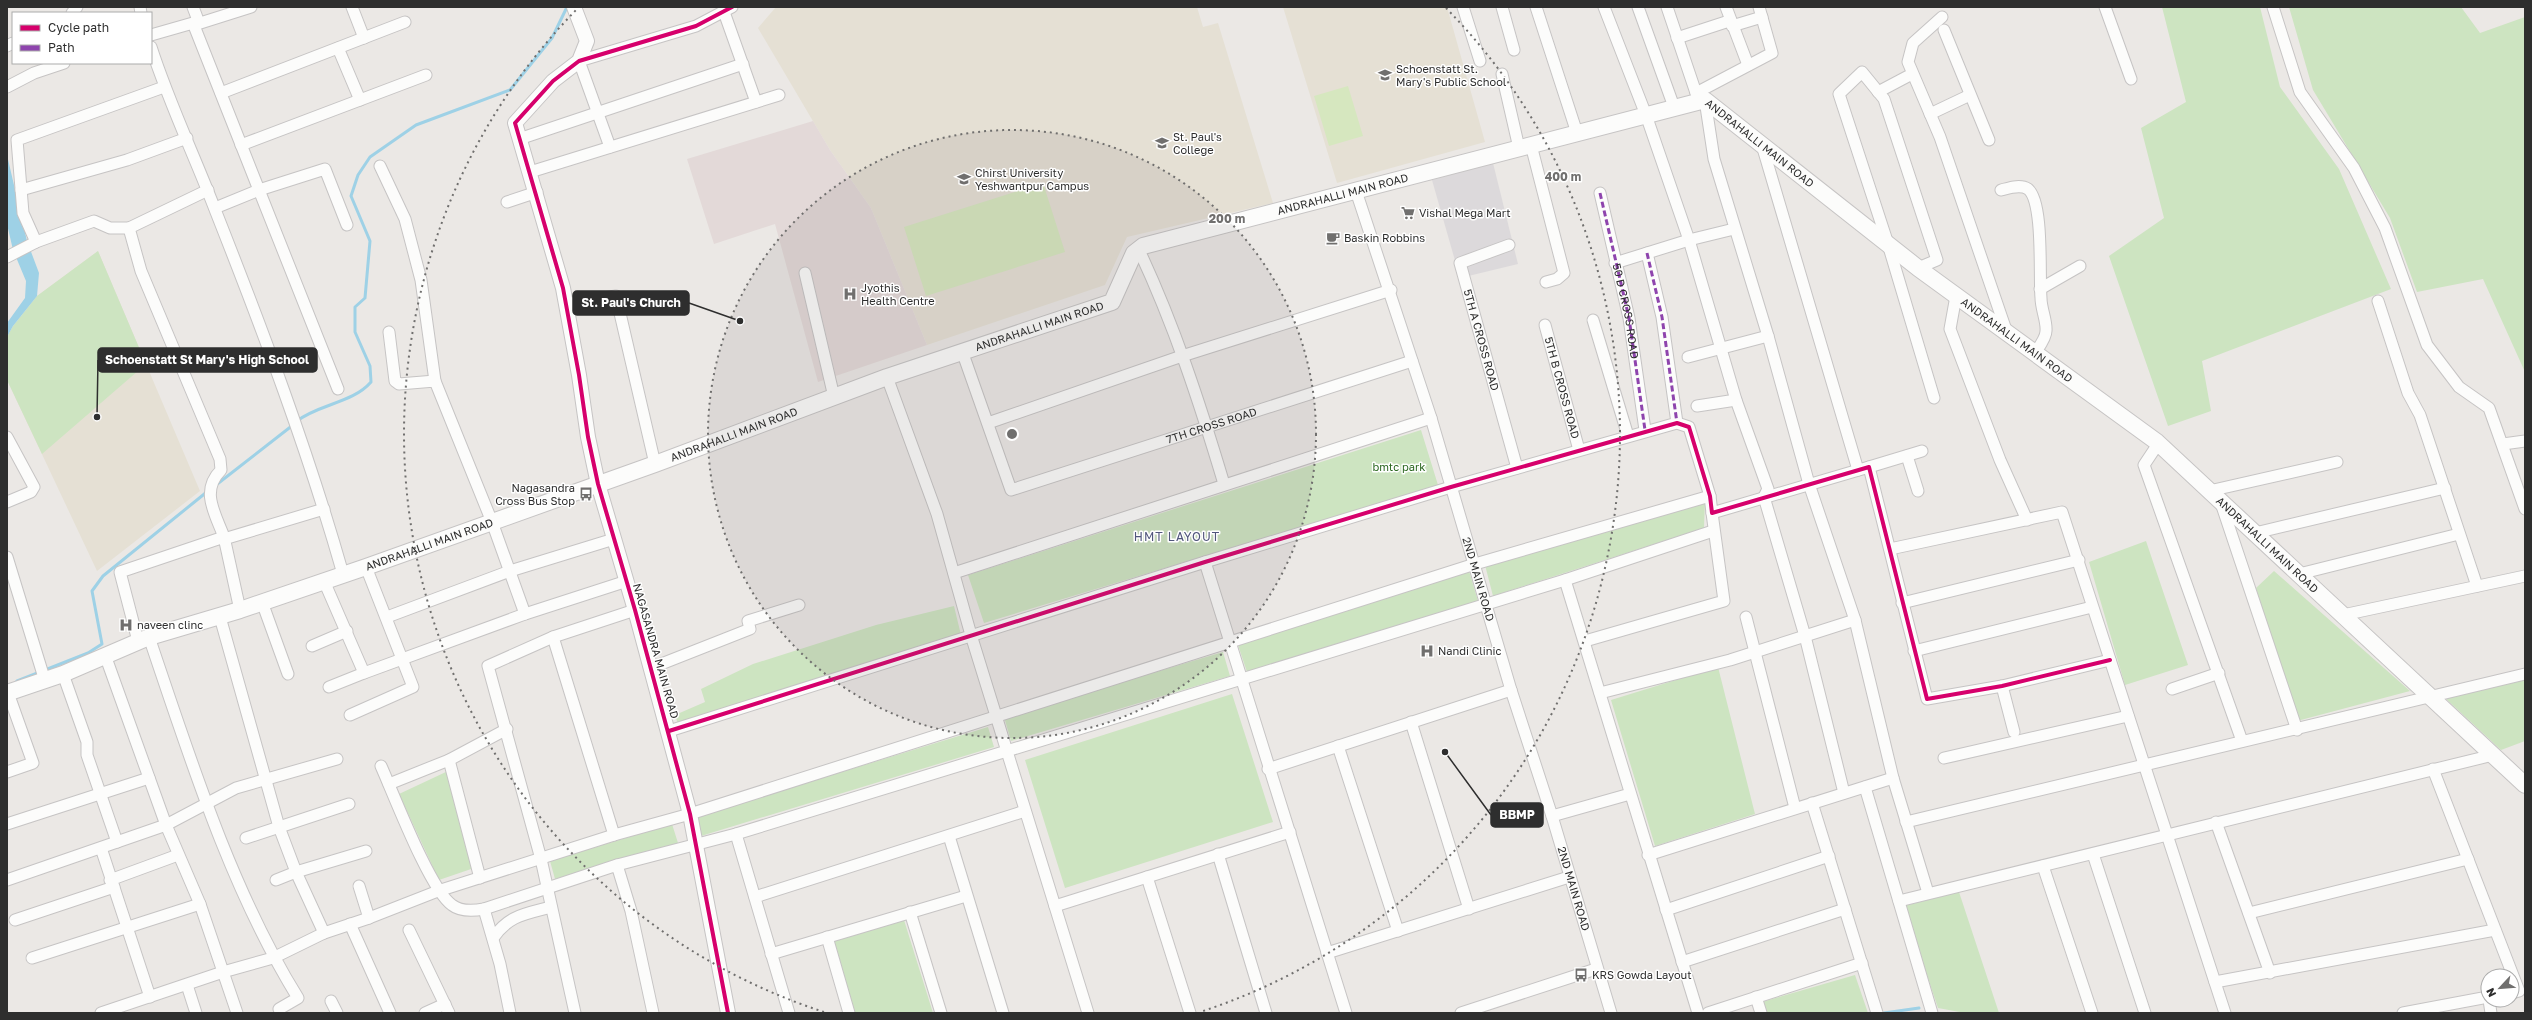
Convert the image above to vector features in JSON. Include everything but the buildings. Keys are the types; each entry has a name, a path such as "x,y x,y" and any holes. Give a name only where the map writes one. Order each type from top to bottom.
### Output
{"main road":[{"name":"ANDRAHALLI MAIN ROAD","path":"7,692 63,674 143,639 240,610 366,567 655,464 887,377 1112,302 1134,253 1138,248 1646,115 1674,107 1700,97 1762,143 1918,268 2160,445 2525,785"}],"street":[{"path":"192,7 196,24 221,93 338,389"},
{"path":"152,35 196,24 251,7"},
{"path":"352,7 364,38"},
{"path":"574,7 587,41 579,61 610,147"},
{"path":"1463,7 1480,61"},
{"path":"1502,7 1514,50"},
{"path":"1536,7 1577,133"},
{"path":"1604,7 1646,115 1689,240 1736,400 1768,489 1764,497 1805,636 1844,793"},
{"path":"1638,7 1674,107"},
{"path":"1668,7 1677,38 1700,97 1714,159 1734,229 1768,336 1809,484 1855,620 1893,778 1928,893"},
{"path":"1726,7 1731,24 1748,65"},
{"path":"2105,7 2131,78"},
{"path":"2273,7 2300,92 2354,168 2385,228 2426,345 2459,387 2489,408 2525,509"},
{"path":"579,61 696,26 728,9 756,102"},
{"path":"1677,38 1731,24 1761,12 1772,52 1748,65 1700,97"},
{"path":"1942,17 1913,43 1908,62 1930,114 1970,221 2008,333"},
{"path":"221,93 405,22"},
{"path":"1944,30 1989,140"},
{"path":"338,48 360,100"},
{"path":"152,50 164,87 187,138 246,288 324,509 343,574"},
{"name":"NAGASANDRA MAIN ROAD","path":"579,61 553,81 515,123 537,192 566,304 588,437 598,484 669,731 690,814 694,844 728,1013"},
{"path":"7,87 34,73 61,64"},
{"path":"519,139 744,64"},
{"path":"1918,268 1937,260 1884,99 1862,72 1839,94 1888,244 1934,398"},
{"path":"1502,74 1564,273 1557,279 1546,282"},
{"path":"1878,92 1912,74"},
{"path":"241,145 426,75"},
{"path":"28,246 23,213 17,140 164,87"},
{"path":"530,172 779,95"},
{"path":"1930,114 1970,95"},
{"path":"21,190 127,160 187,138"},
{"path":"1762,143 1858,470"},
{"path":"380,166 405,219 420,280 435,381 492,522 525,614"},
{"path":"215,208 259,190 325,169 347,225"},
{"path":"2001,190 2020,186 2027,188 2032,194 2039,228 2040,289 2047,330 2035,353"},
{"path":"7,257 28,246 94,221 110,228 129,228 208,190"},
{"name":"2ND MAIN ROAD","path":"1356,191 1391,290 1431,418 1487,603 1511,690 1552,816 1596,969 1611,1013"},
{"path":"507,202 537,192"},
{"name":"50 D CROSS ROAD","path":"1600,193 1628,318 1646,430"},
{"path":"129,228 141,271 220,459 221,470 213,478 209,487 212,504 224,538 240,610"},
{"path":"1615,263 1689,240 1734,229"},
{"name":"5TH A CROSS ROAD","path":"1510,245 1460,263 1517,468"},
{"path":"1138,248 1182,356 1207,428 1224,484"},
{"path":"1648,253 1662,317 1677,423"},
{"path":"2040,289 2080,266"},
{"path":"805,272 834,397"},
{"path":"962,351 988,423 1182,356 1391,290"},
{"path":"566,304 616,296 655,464"},
{"path":"1956,296 1950,329 2000,460 2027,520"},
{"path":"2378,301 2408,393 2420,415 2477,586"},
{"path":"1593,320 1628,436"},
{"name":"5TH B CROSS ROAD","path":"1545,325 1579,450"},
{"path":"389,332 396,381 399,384 435,381"},
{"path":"1688,357 1768,336"},
{"name":"7TH CROSS ROAD","path":"988,423 1011,490 1207,428 1412,360"},
{"path":"887,377 937,514 971,635 1088,1013"},
{"path":"1697,406 1736,400"},
{"path":"954,573 1224,484 1431,418"},
{"path":"669,731 971,635 1451,487 1646,430 1677,423 1689,427 1710,496 1713,531 1724,600 1585,641"},
{"path":"7,437 34,487 31,492 7,502"},
{"path":"2503,444 2525,440"},
{"path":"2160,445 2154,450 2144,465 2242,741"},
{"path":"1712,513 1922,451"},
{"path":"1907,456 1918,491"},
{"path":"2297,730 2215,496 2337,462"},
{"path":"1869,467 1927,699 2002,686 2110,660"},
{"path":"2255,533 2445,488"},
{"path":"101,1013 135,1008 150,997 224,972 273,958 324,933 369,918 438,891 614,835 690,814 1475,564 1710,496"},
{"path":"279,1009 298,998 273,958 206,803 143,639 120,572 224,538 324,509"},
{"path":"1890,549 2062,512 2079,560 2092,607 2225,1013"},
{"path":"381,766 438,891 451,905 460,909 473,911 547,890 617,865 736,834 1566,580 1713,531"},
{"path":"2299,574 2459,534"},
{"path":"387,617 510,571 614,539"},
{"path":"7,557 45,681"},
{"path":"1902,603 2079,560"},
{"path":"1205,562 1231,642 1268,769 1290,832 1346,1013"},
{"path":"350,715 414,687 366,567"},
{"path":"2343,615 2525,576"},
{"path":"1566,580 1648,855 1698,1013"},
{"path":"324,581 364,673"},
{"path":"329,687 403,658 525,614 627,581"},
{"path":"262,602 288,674"},
{"path":"651,668 750,629 748,621 799,605"},
{"path":"1914,651 2092,607"},
{"path":"575,1013 541,859 507,729 488,666 553,637 635,610"},
{"path":"220,616 279,827 296,872 324,933"},
{"path":"1746,617 1795,808"},
{"path":"1600,693 1756,652 1855,620"},
{"path":"312,646 346,631"},
{"path":"553,637 614,835"},
{"path":"105,655 166,825 200,904 237,1013"},
{"path":"2172,689 2219,673"},
{"path":"63,674 87,742 87,754 117,842"},
{"path":"1906,822 2242,741 2297,730 2429,695 2525,674"},
{"path":"2002,686 2014,732"},
{"path":"1268,769 1511,690"},
{"path":"7,692 33,763 7,772"},
{"path":"1944,758 2128,716"},
{"path":"1411,722 1469,909"},
{"path":"389,784 449,760 507,729"},
{"path":"1338,746 1398,931"},
{"path":"1899,901 2493,755"},
{"path":"7,880 166,825 236,788 337,759"},
{"path":"449,760 480,878"},
{"path":"2433,769 2510,968"},
{"path":"7,824 149,778"},
{"path":"1648,855 1893,778"},
{"path":"1865,787 1928,994 1932,1013"},
{"path":"1552,816 1630,794"},
{"path":"1812,803 1877,1012"},
{"path":"246,838 348,804"},
{"path":"755,897 1026,811"},
{"path":"2216,822 2270,973"},
{"path":"1055,906 1290,832"},
{"path":"736,834 789,1013"},
{"path":"948,836 1003,1013"},
{"path":"101,848 126,928 150,997"},
{"path":"276,880 296,872 366,851"},
{"path":"1218,854 1266,1013"},
{"path":"2093,854 2145,1013"},
{"path":"15,920 112,884 178,855"},
{"path":"1666,910 1829,856"},
{"path":"2249,913 2468,859"},
{"path":"617,865 631,911 653,1013"},
{"path":"2043,866 2092,1013"},
{"path":"1147,877 1190,1013"},
{"path":"1327,953 1569,877"},
{"path":"359,886 369,918"},
{"path":"771,954 966,896"},
{"path":"32,958 200,904"},
{"path":"493,938 503,924 516,917 551,906"},
{"path":"484,909 493,938 510,1013"},
{"path":"1682,962 1846,909"},
{"path":"910,912 941,1013"},
{"path":"350,924 390,1013"},
{"path":"409,930 447,1009 425,1013"},
{"path":"2215,982 2495,930"},
{"path":"827,937 849,1013"},
{"path":"1708,1013 1862,963"},
{"path":"1461,1013 1596,969"},
{"path":"187,985 196,1013"},
{"path":"1756,998 1761,1013"},
{"path":"2403,1013 2480,999"},
{"path":"331,1001 337,1013"}],"shaded area":[{"name":"Chirst University Yeshwantpur Campus","path":"776,7 1197,7 1203,27 1218,23 1273,203 1127,237 1105,285 927,345 871,208 830,150 758,28"},
{"name":"Schoenstatt St. Mary's Public School","path":"1283,7 1447,7 1485,142 1337,183"},
{"name":"Jyothis Health Centre","path":"813,121 830,150 871,208 927,345 818,382 775,224 714,244 687,159"},
{"path":"1493,163 1518,264 1460,278 1432,180"},
{"path":"98,251 200,491 97,571 7,380 7,337 37,296"}],"green space":[{"path":"2162,7 2260,7 2280,87 2339,169 2391,289 2202,361 2211,411 2168,426 2109,256 2164,218 2141,128 2186,102"},
{"path":"2289,7 2461,7 2480,33 2525,17 2525,372 2483,279 2417,292 2390,218 2313,90"},
{"path":"1348,86 1363,136 1329,146 1314,96"},
{"path":"1043,183 1065,252 926,296 904,227"},
{"path":"98,251 146,364 42,454 7,380 7,337 13,326 37,296"},
{"name":"bmtc park","path":"1421,430 1438,485 984,623 968,575"},
{"path":"1705,501 1704,528 1493,596 1485,565"},
{"path":"2146,541 2188,665 2125,685 2089,562"},
{"path":"1469,571 1478,601 1247,672 1237,642"},
{"path":"2274,571 2410,691 2297,721 2256,588"},
{"path":"954,606 961,635 678,724 675,715 705,702 701,689 753,664 876,625"},
{"path":"1223,652 1230,676 1011,741 1004,717"},
{"path":"1718,667 1755,814 1655,846 1611,700"},
{"path":"2525,679 2525,741 2501,750 2444,697"},
{"path":"1232,694 1273,822 1065,888 1025,760"},
{"path":"988,727 994,747 701,836 695,817"},
{"path":"448,771 474,868 439,880 399,794"},
{"path":"672,824 678,843 555,879 550,861"},
{"path":"1959,892 1999,1013 1965,1013 1938,1008 1904,906"},
{"path":"904,920 933,1013 855,1013 832,942"},
{"path":"1855,975 1868,1013 1767,1013 1762,1002"}],"water":[{"path":"7,155 27,241 39,273 37,296 13,326 7,337 7,323 25,298 26,281 13,250 7,224"}],"waterway":[{"path":"297,421 306,415 355,395 371,382 370,366 355,332 355,307 365,298 370,241 351,196 358,175 370,157 416,125 510,90 552,38 567,7"},
{"path":"216,485 293,425"},
{"path":"45,670 88,653 102,644 92,591 103,576 208,491"},
{"path":"17,681 40,672"},
{"path":"1884,1013 1919,1008"}],"marked path":[{"path":"1600,193 1629,318 1645,430"},
{"path":"1647,253 1662,317 1677,423"}],"cycle path":[{"path":"728,1013 690,814 635,610 598,484 588,437 579,375 563,288 515,123 553,81 579,61 696,26 732,7"},
{"path":"669,731 1205,562 1451,487 1677,423 1689,427 1710,496 1712,513 1869,467 1927,699 2002,686 2110,660"}],"place":[{"name":"Schoenstatt St. Mary's Public School","path":"1385,75"},
{"name":"St. Paul's College","path":"1162,143"},
{"name":"Chirst University Yeshwantpur Campus","path":"964,179"},
{"name":"Vishal Mega Mart","path":"1408,213"},
{"name":"Baskin Robbins","path":"1333,238"},
{"name":"Jyothis Health Centre","path":"850,294"},
{"name":"St. Paul's Church","path":"740,321"},
{"name":"Schoenstatt St Mary's High School","path":"97,417"},
{"name":"Nagasandra Cross Bus Stop","path":"586,494"},
{"name":"naveen clinc","path":"126,625"},
{"name":"Nandi Clinic","path":"1427,651"},
{"name":"BBMP","path":"1445,752"},
{"name":"KRS Gowda Layout","path":"1581,975"}],"district":[{"name":"HMT LAYOUT","path":"1177,537"}]}
